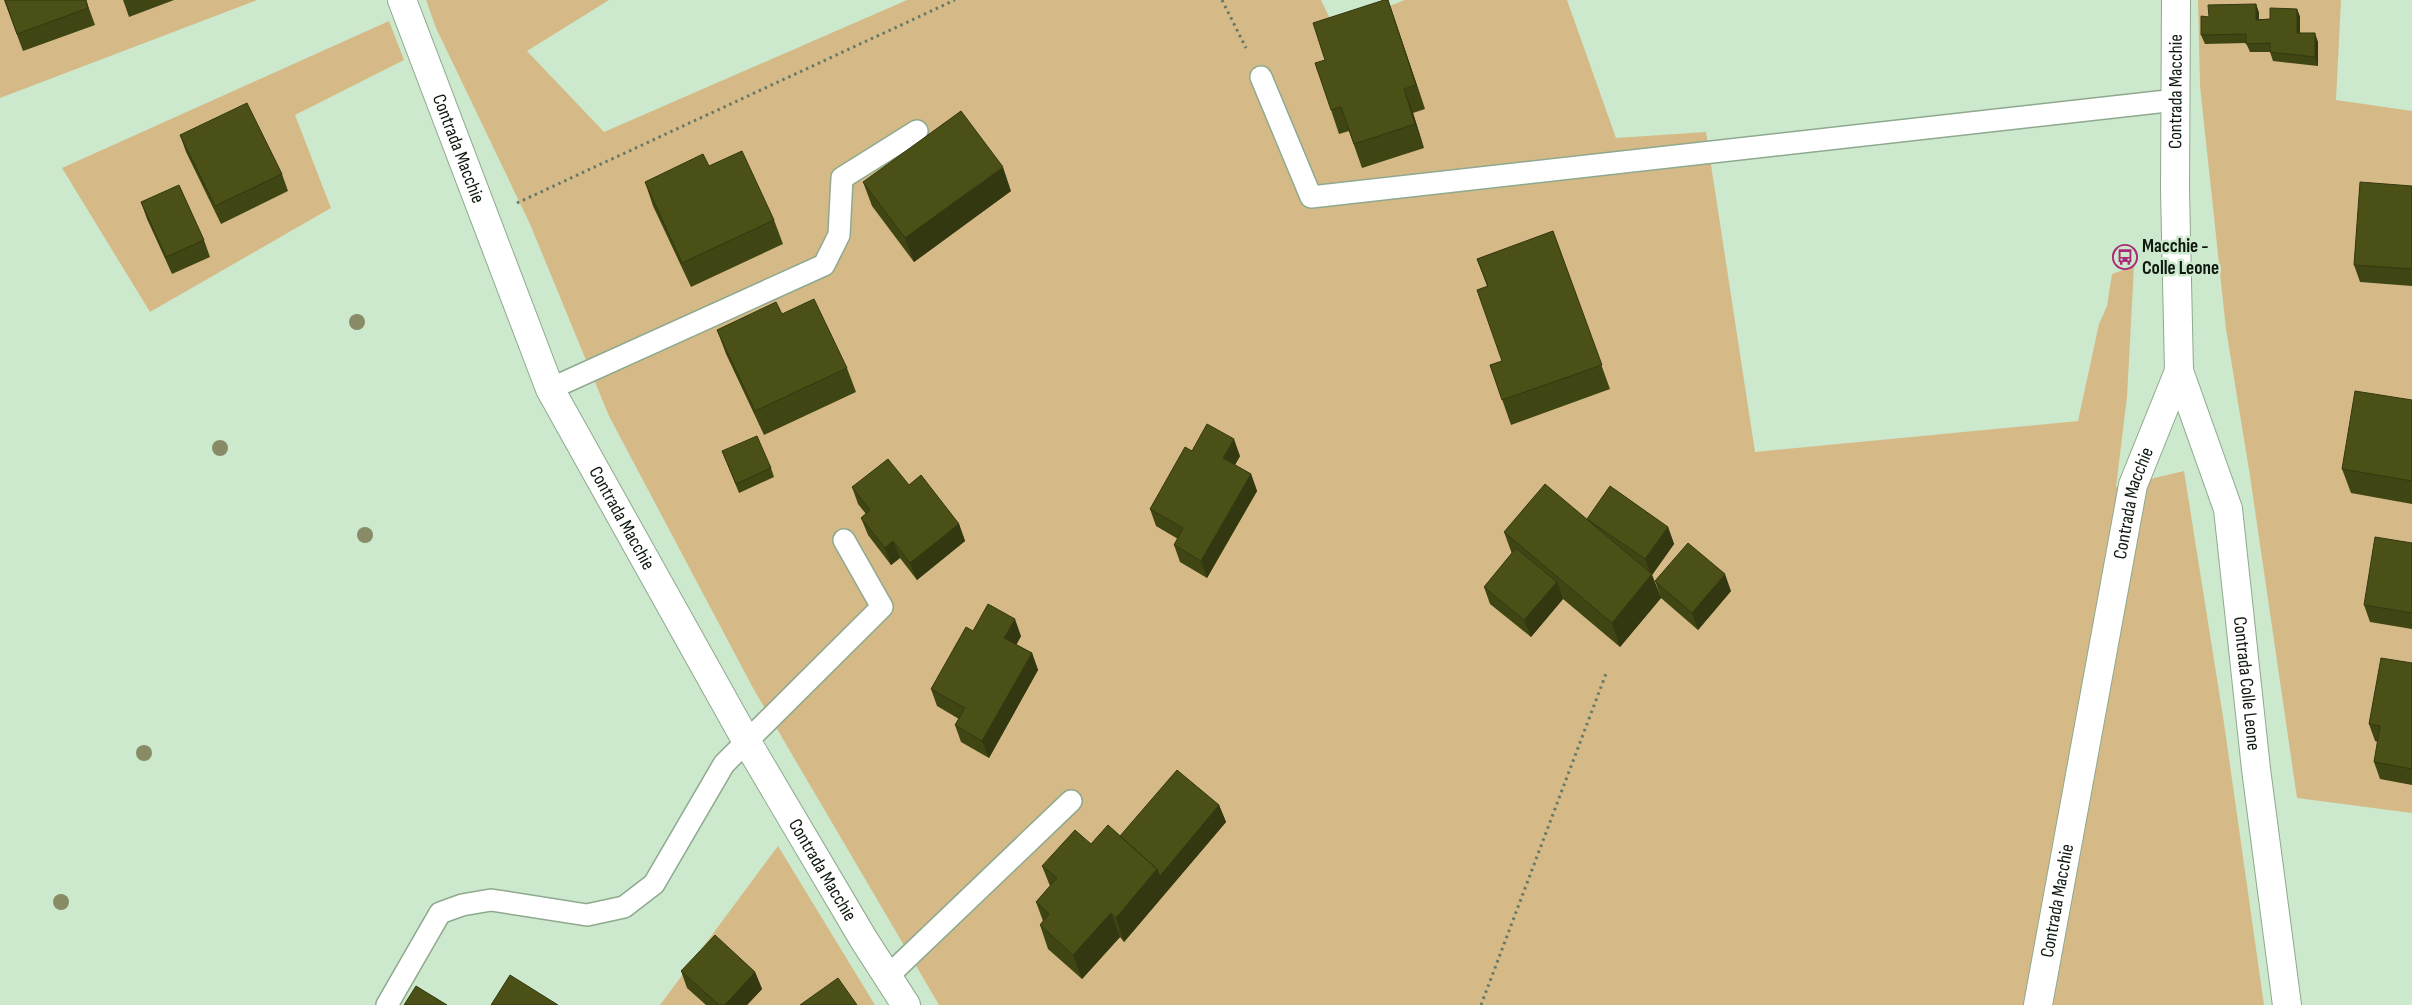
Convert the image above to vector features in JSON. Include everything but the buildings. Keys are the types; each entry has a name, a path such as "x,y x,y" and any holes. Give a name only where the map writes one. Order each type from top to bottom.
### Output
{"street":[{"name":"Contrada Macchie","path":"402,0 487,217 550,388 747,742 906,1005"},
{"name":"Contrada Macchie","path":"2038,1005 2133,485 2179,371 2175,190 2176,0"},
{"name":"Contrada Colle Leone","path":"2179,371 2228,509 2256,769 2287,1005"}],"lane":[{"path":"1261,76 1311,197 2176,100"},
{"path":"550,388 824,265 839,235 842,178 918,131"},
{"path":"387,1005 440,913 462,905 491,900 587,915 624,907 654,884 724,764 882,608 844,540"},
{"path":"887,976 1071,801"}],"path":[{"path":"487,217 955,0"},
{"path":"1222,0 1261,76"},
{"path":"1481,1005 1607,671"}],"shaded area":[{"path":"0,0 257,0 0,98"},
{"path":"426,0 609,0 527,51 604,132 907,0 1321,0 1334,27 1405,0 1567,0 1616,138 1706,132 1755,452 2078,421 2099,324 2107,306 2112,274 2134,266 2127,397 2116,487 2184,471 2224,723 2264,1005 939,1005 753,688 609,416 530,224 436,28"},
{"path":"2198,0 2341,0 2336,100 2412,111 2412,813 2297,798 2250,476 2226,329 2200,86"},
{"path":"389,21 404,60 295,115 331,208 150,312 62,168"},
{"path":"778,846 875,1005 660,1005"}],"place":[{"name":"Macchie - Colle Leone","path":"2125,257"}]}
